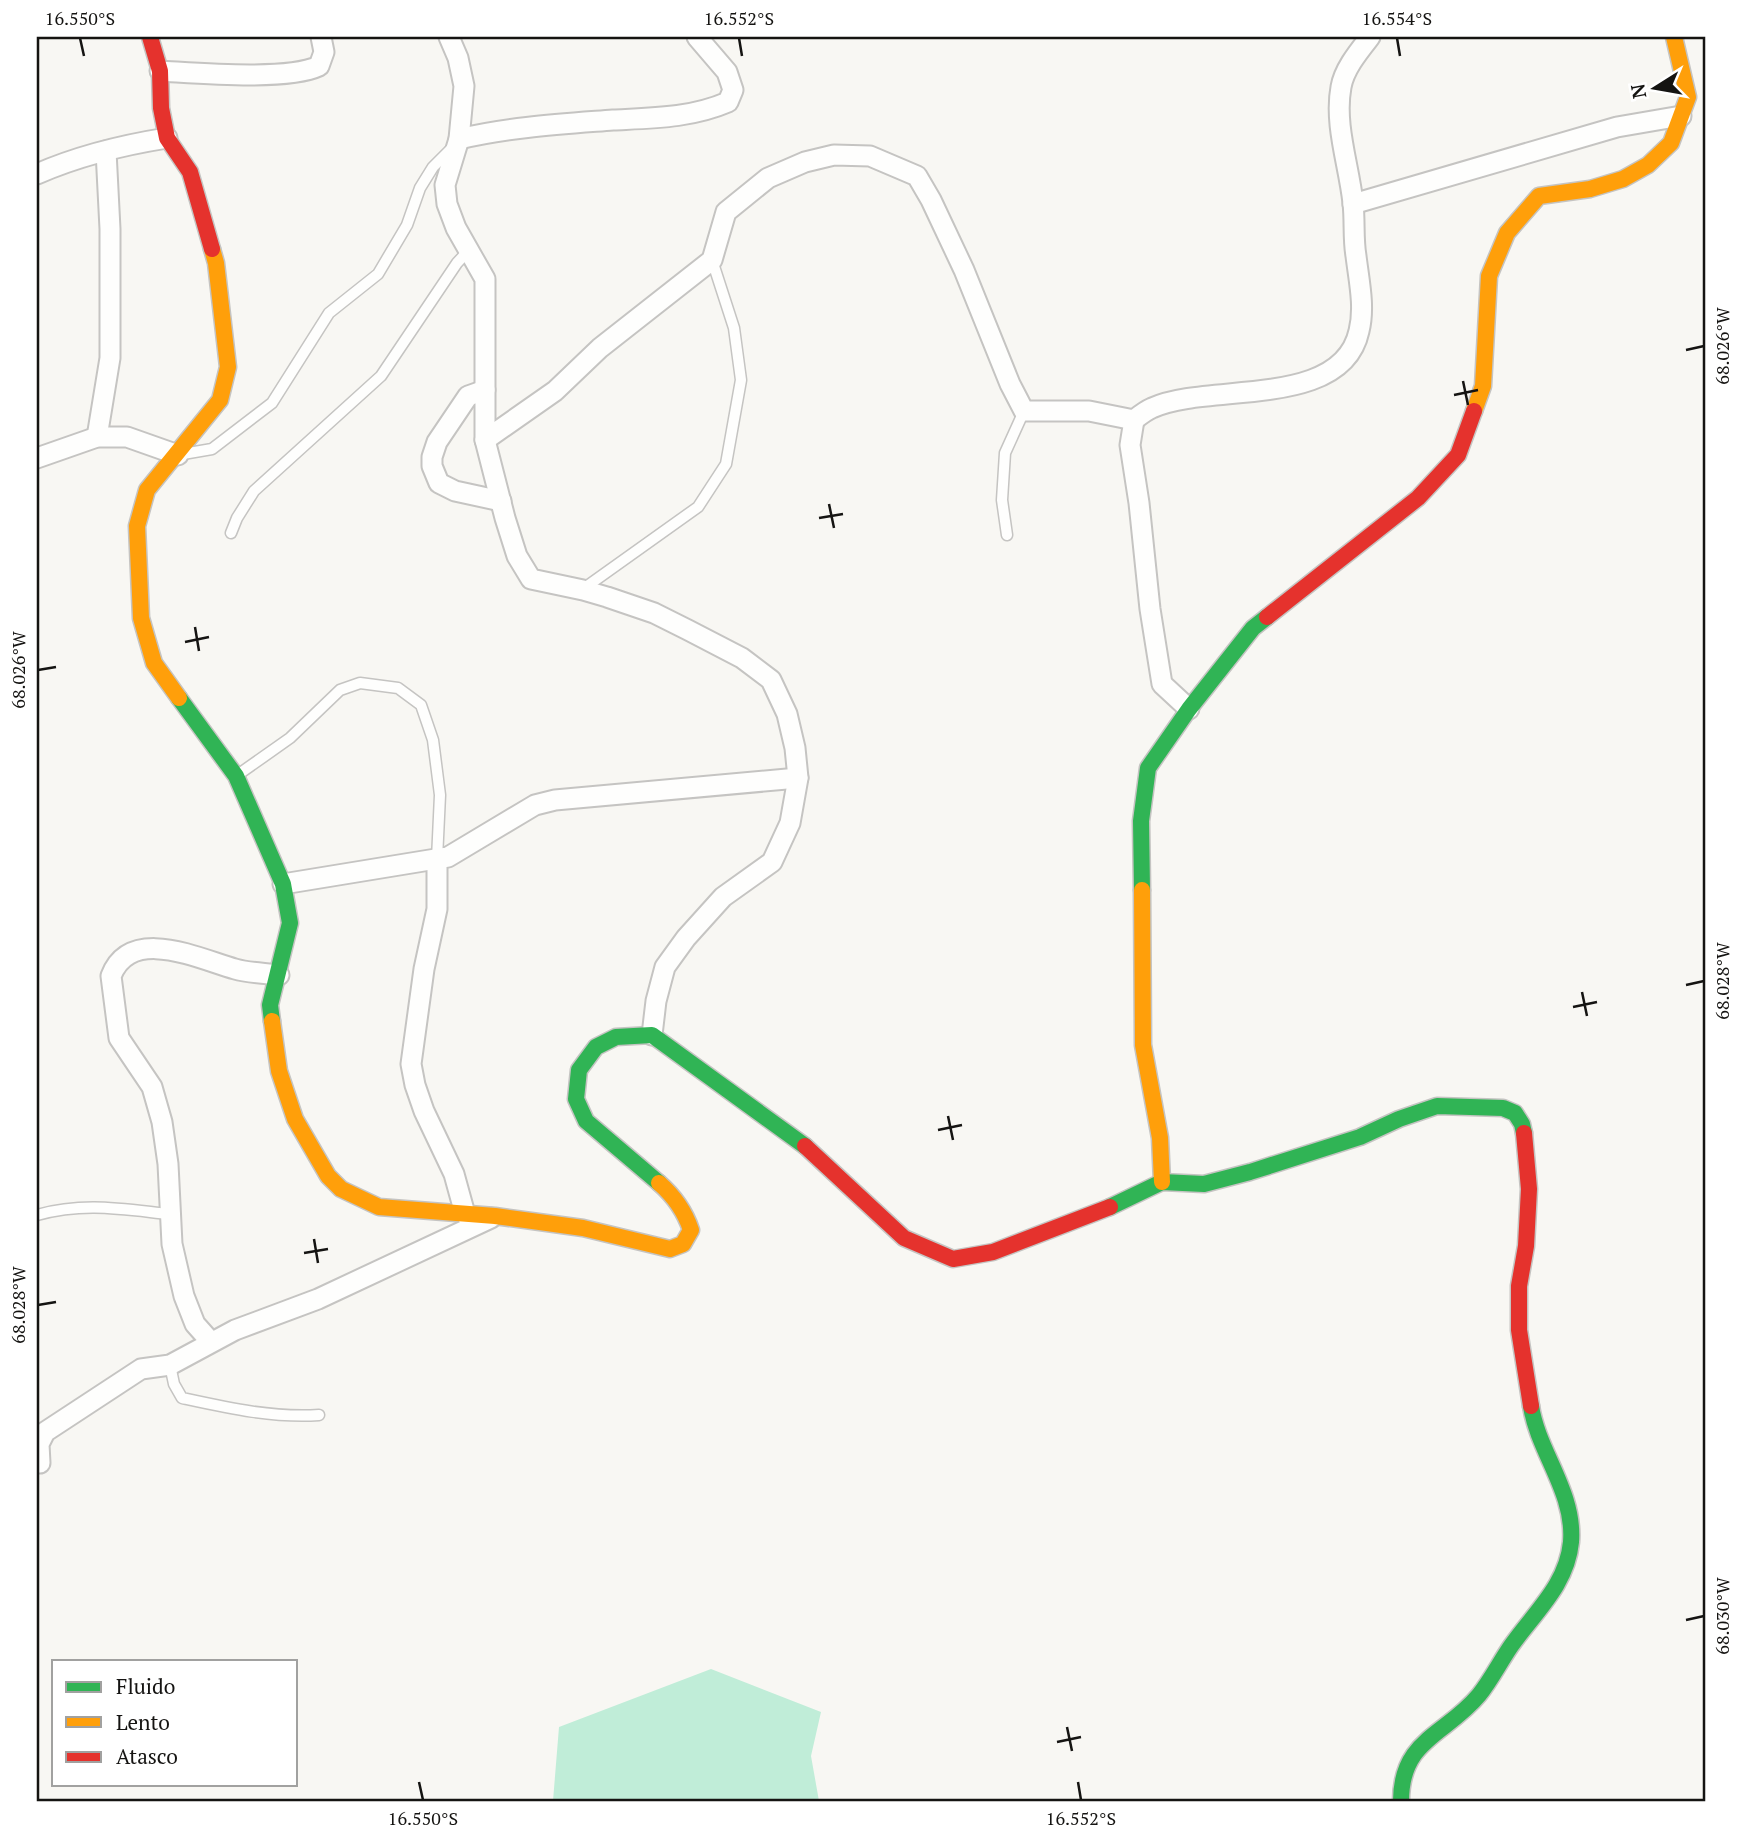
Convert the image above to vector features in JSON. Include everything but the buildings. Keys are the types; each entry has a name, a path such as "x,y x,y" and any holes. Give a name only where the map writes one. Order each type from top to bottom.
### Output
{"street":[{"path":"150,37 160,71 161,108 167,138 190,172 216,263 228,367 220,400 147,490 137,526 141,618 154,663 236,776 283,884 290,923 270,1005 279,1071 295,1119 328,1176 341,1189 379,1207 495,1216 583,1228 670,1249 683,1244 691,1230 687,1217 669,1192 586,1121 576,1099 579,1070 596,1047 616,1037 652,1035 804,1145 904,1238 953,1259 993,1252 1129,1200 1162,1182 1204,1184 1250,1172 1360,1137 1399,1119 1437,1106 1503,1108 1515,1113 1522,1124 1526,1143 1529,1189 1526,1246 1519,1286 1519,1329 1532,1412 1567,1502 1571,1540 1567,1566 1558,1586 1513,1644 1478,1696 1417,1749 1401,1781 1401,1801"},
{"path":"160,71 281,74 309,71 319,66 324,52 321,37"},
{"path":"449,37 458,58 464,86 458,139 445,185 447,204 456,228 485,279 485,440 517,556 531,579 583,590 654,613 742,659 771,680 787,715 795,748 798,778 790,823 772,862 723,897 686,938 665,967 652,1035"},
{"path":"458,139 559,124 705,112 729,102 733,90 727,72 697,37"},
{"path":"485,440 555,391 600,348 712,260 726,212 768,178 805,162 834,156 870,156 917,176 964,270 1010,384 1024,411 1089,411 1134,420 1153,407 1299,383 1329,372 1348,355 1357,341 1362,320 1353,204 1339,117 1341,85 1354,57 1370,37"},
{"path":"1162,1182 1160,1138 1143,1045 1140,821 1148,768 1189,709 1253,628 1418,498 1458,455 1483,386 1489,276 1507,233 1539,197 1590,189 1623,179 1648,165 1671,143 1688,96 1674,37"},
{"path":"1353,204 1617,127 1681,116"},
{"path":"37,174 106,150 167,138"},
{"path":"97,437 110,358 110,229 106,150"},
{"path":"485,390 468,396 437,442 432,466 439,483 455,491 501,502"},
{"path":"1134,420 1130,444 1162,684 1189,709"},
{"path":"37,458 97,437 127,437 178,455"},
{"path":"283,884 448,858 535,805 555,800 798,778"},
{"path":"437,859 437,909 424,969 411,1064 424,1111 454,1174 465,1214"},
{"path":"211,1342 195,1324 184,1296 172,1244 168,1164 162,1122 152,1087 119,1038 111,976 123,957 146,949 193,955 235,969 279,975"},
{"path":"37,1463 40,1463 41,1429 141,1369 170,1365 211,1342 318,1299 495,1216"}],"lane":[{"path":"178,455 212,449 272,403 328,313 378,274 407,225 420,188 433,167 458,139"},
{"path":"231,533 254,491 381,376 457,263 469,250"},
{"path":"583,590 698,507 726,464 741,380 734,328 712,260"},
{"path":"1007,535 1002,500 1005,453 1024,411"},
{"path":"236,776 290,738 340,690 360,683 398,688 421,705 433,740 440,795 437,859"},
{"path":"37,1215 61,1208 88,1206 169,1214"},
{"path":"170,1365 174,1384 182,1398 240,1411 293,1416 319,1415"}],"green space":[{"path":"711,1669 821,1712 811,1756 819,1801 553,1801 559,1727"}],"traffic: fast":[{"path":"1142,890 1141,821 1148,768 1189,709 1253,628 1267,617"},
{"path":"179,698 236,776 283,884 290,923 270,1005 272,1021"},
{"path":"659,1183 586,1121 576,1099 579,1070 596,1047 616,1037 652,1035 805,1146"},
{"path":"1110,1207 1162,1182 1204,1184 1250,1172 1360,1137 1399,1119 1437,1106 1503,1108 1515,1113 1524,1133"},
{"path":"1401,1801 1403,1780 1417,1751 1479,1695 1511,1646 1548,1598 1568,1557 1571,1524 1567,1506 1541,1440 1531,1406"}],"traffic: slow":[{"path":"1474,411 1483,386 1489,276 1507,233 1539,196 1590,189 1623,179 1648,165 1671,143 1688,97 1674,37"},
{"path":"179,698 154,663 141,618 137,526 147,490 220,400 228,367 212,249"},
{"path":"1142,890 1143,1045 1160,1138 1162,1182"},
{"path":"272,1021 279,1071 295,1119 328,1176 341,1189 379,1207 495,1216 583,1228 670,1249 683,1244 691,1230 678,1205 659,1183"}],"traffic: jam":[{"path":"150,37 160,71 161,108 167,138 190,172 212,249"},
{"path":"1267,617 1418,498 1458,455 1474,411"},
{"path":"1524,1133 1529,1189 1526,1246 1519,1286 1519,1330 1531,1406"},
{"path":"805,1146 904,1238 953,1259 993,1252 1110,1207"}]}
